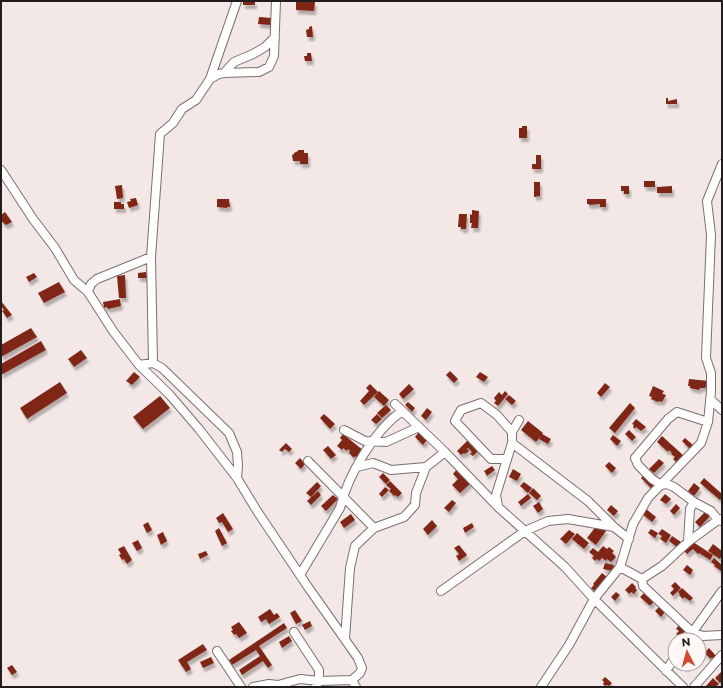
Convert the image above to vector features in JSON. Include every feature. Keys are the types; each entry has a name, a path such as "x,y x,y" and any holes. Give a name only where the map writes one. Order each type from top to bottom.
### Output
{"street":[{"path":"153,363 151,257 160,134 173,122 182,109 196,100 210,79 237,1"},
{"path":"210,79 219,74 259,72 269,67 274,56 276,1"},
{"path":"224,73 234,62 265,47 275,37"},
{"path":"544,686 569,645 594,599 620,567 633,524 648,498 701,443 708,422 711,374 706,358 711,235 707,201 722,164"},
{"path":"1,170 33,219 55,248 74,280 88,292 113,331 139,365 169,394 237,478 257,511 300,575 358,658 362,668 354,684 317,684 300,679 278,685 269,684 253,687"},
{"path":"88,292 91,284 96,279 151,257"},
{"path":"139,365 153,363 162,368 229,433 237,452 237,478"},
{"path":"710,399 722,410"},
{"path":"507,459 491,458 455,421 461,410 481,403 497,414 512,432"},
{"path":"300,575 340,508 343,497 357,467 372,442 391,419 395,404 445,452 498,507 565,567 594,599 683,687"},
{"path":"642,579 662,566 688,542 721,520 710,511 694,502 674,486 667,484 661,485 638,465 636,458 668,419 677,412 708,422"},
{"path":"498,507 496,495 512,443 512,432 519,420"},
{"path":"344,430 364,441 386,442 419,427"},
{"path":"512,443 588,501 614,527 629,539"},
{"path":"344,639 350,568 355,546 374,528 404,517 415,505 416,493 426,467 445,452"},
{"path":"308,461 374,528"},
{"path":"357,467 373,463 391,470 426,467"},
{"path":"688,542 690,509 694,502"},
{"path":"441,591 525,531 548,521 568,519 614,527"},
{"path":"620,567 642,579"},
{"path":"642,579 643,586 692,632 722,591"},
{"path":"294,632 319,670 317,684"},
{"path":"707,636 722,635"},
{"path":"217,651 241,687"},
{"path":"694,687 722,655"},
{"path":"669,674 671,687"}],"building":[{"path":"243,1 255,1 255,5 243,5"},
{"path":"296,2 315,2 314,11 296,10"},
{"path":"259,17 272,18 271,25 258,24"},
{"path":"312,26 313,37 307,37 306,30"},
{"path":"307,53 311,53 312,61 305,61 304,56 307,56"},
{"path":"666,98 668,98 668,101 677,99 677,104 666,104"},
{"path":"522,126 527,126 527,138 519,138 519,128 522,128"},
{"path":"298,150 304,150 304,153 308,153 308,164 300,164 300,161 293,161 292,155"},
{"path":"536,155 541,155 541,169 532,169 532,164 536,164"},
{"path":"644,181 655,181 655,187 644,187"},
{"path":"534,182 540,182 540,196 534,197"},
{"path":"122,185 123,198 117,199 115,186"},
{"path":"621,186 629,186 629,194 624,194 624,191 621,191"},
{"path":"672,186 672,193 657,193 657,187"},
{"path":"136,198 138,205 129,208 127,202 131,201 130,199"},
{"path":"217,199 229,199 230,207 217,207"},
{"path":"587,199 606,199 606,207 600,207 600,204 589,205 587,204"},
{"path":"114,202 121,202 121,204 124,204 124,209 114,209"},
{"path":"472,210 479,211 478,228 471,228 472,223 470,223 470,214 472,215"},
{"path":"5,212 12,222 6,225 1,221 1,215"},
{"path":"459,214 467,214 466,229 461,229 461,227 458,227"},
{"path":"146,272 147,278 138,278 138,273"},
{"path":"34,273 37,277 29,282 26,277"},
{"path":"125,275 126,298 119,298 117,276"},
{"path":"59,282 65,292 44,303 38,293"},
{"path":"120,299 121,306 108,309 107,307 104,308 103,302"},
{"path":"1,301 12,315 7,318 2,311 4,310 1,306"},
{"path":"31,328 37,337 1,357 1,345"},
{"path":"41,341 46,350 1,375 1,364"},
{"path":"81,350 87,358 74,367 68,359"},
{"path":"450,371 458,379 454,383 446,375"},
{"path":"134,372 140,377 132,385 126,381"},
{"path":"480,372 488,377 484,382 476,377"},
{"path":"689,379 709,381 705,388 700,388 699,390 688,386"},
{"path":"60,382 67,393 27,419 20,408"},
{"path":"605,383 610,387 601,397 597,393"},
{"path":"370,384 378,392 364,405 360,401 369,391 366,388"},
{"path":"409,384 414,389 403,399 399,394"},
{"path":"653,386 664,391 662,394 666,395 662,402 651,399 652,397 649,396"},
{"path":"379,391 389,400 384,406 374,397"},
{"path":"505,391 508,394 498,406 494,403 496,401 494,398 499,392 502,395"},
{"path":"509,395 516,401 512,405 505,399"},
{"path":"160,396 170,408 143,429 133,417"},
{"path":"408,402 415,408 412,412 405,405"},
{"path":"630,403 635,408 615,433 609,428"},
{"path":"386,405 391,410 382,418 377,413"},
{"path":"427,408 432,412 426,420 421,416"},
{"path":"324,414 335,424 330,429 320,418"},
{"path":"377,414 382,419 376,424 371,420"},
{"path":"636,419 646,427 641,431 636,427 635,429 633,427 634,425 632,424"},
{"path":"528,421 543,433 536,442 521,430"},
{"path":"629,430 636,437 632,441 625,434"},
{"path":"419,432 427,440 423,445 415,437"},
{"path":"343,434 364,451 358,458 355,456 354,458 349,453 350,451 348,449 347,451 343,448 342,450 337,446 342,440 340,438"},
{"path":"542,434 551,439 548,444 539,439"},
{"path":"613,435 621,441 617,446 610,439"},
{"path":"662,436 684,456 677,463 673,459 675,457 671,454 672,453 669,450 668,452 657,442"},
{"path":"685,438 694,446 690,449 682,441"},
{"path":"468,440 479,450 473,456 470,454 472,452 468,448 467,449 469,451 465,454 464,453 461,455 457,451"},
{"path":"286,443 292,449 289,452 285,449 282,452 279,450"},
{"path":"328,446 336,455 331,459 323,450"},
{"path":"300,458 305,464 301,469 295,463"},
{"path":"659,459 664,463 654,473 649,469"},
{"path":"609,462 616,468 612,473 605,466"},
{"path":"492,466 495,470 487,476 484,471"},
{"path":"457,469 471,483 460,493 452,485 458,479 453,474"},
{"path":"513,469 521,474 517,481 509,477"},
{"path":"383,473 390,480 386,484 379,477"},
{"path":"645,474 655,484 651,488 641,478"},
{"path":"704,478 722,494 722,498 720,500 700,483"},
{"path":"390,481 402,493 398,497 395,495 394,496 389,491 391,489 386,485"},
{"path":"317,482 321,486 311,497 306,493"},
{"path":"524,482 532,488 528,493 520,486"},
{"path":"694,483 700,488 694,496 688,491"},
{"path":"385,487 389,490 382,497 379,494"},
{"path":"533,488 541,496 537,500 529,493"},
{"path":"318,491 321,495 311,505 307,501"},
{"path":"528,494 531,498 521,506 518,502"},
{"path":"665,494 671,499 666,504 660,500"},
{"path":"333,495 338,499 326,511 321,506"},
{"path":"452,500 456,503 449,512 444,508"},
{"path":"539,502 543,509 538,513 533,506"},
{"path":"676,504 680,508 674,515 670,511"},
{"path":"611,505 618,511 614,516 607,510"},
{"path":"646,509 656,517 652,522 642,514"},
{"path":"705,512 710,516 700,527 695,522"},
{"path":"223,513 233,529 228,532 222,522 219,523 216,518"},
{"path":"351,514 355,520 344,528 340,522"},
{"path":"432,520 437,526 428,535 423,529"},
{"path":"148,522 152,530 147,533 143,525"},
{"path":"472,523 474,527 465,533 463,528"},
{"path":"597,525 606,531 596,545 587,538"},
{"path":"219,528 227,543 222,546 215,531"},
{"path":"651,529 658,533 655,538 648,533"},
{"path":"662,529 671,535 666,543 660,539 662,536 658,534"},
{"path":"569,530 575,534 566,544 560,539"},
{"path":"163,532 167,541 161,545 157,535"},
{"path":"577,533 589,543 584,549 572,539"},
{"path":"672,536 681,542 677,547 669,541"},
{"path":"138,540 142,548 137,551 132,543"},
{"path":"693,542 713,555 710,560 699,553 698,554 693,549 687,554 683,550"},
{"path":"713,544 722,551 720,559 708,551"},
{"path":"459,545 467,555 459,561 456,556 459,554 454,548"},
{"path":"124,546 132,560 127,564 119,555 121,554 118,549"},
{"path":"603,546 607,549 609,547 614,551 612,553 616,557 611,562 602,558 599,561 597,559 595,561 592,558 594,556 589,552 593,548 598,552"},
{"path":"206,551 208,555 200,559 198,554"},
{"path":"714,558 722,565 721,571 711,562"},
{"path":"605,563 614,565 613,571 603,569"},
{"path":"687,565 693,570 690,575 683,570"},
{"path":"602,573 607,577 594,591 591,588"},
{"path":"675,582 681,588 673,596 670,593 674,589 671,586"},
{"path":"632,583 637,590 634,594 631,592 629,594 625,590"},
{"path":"682,588 693,598 690,601 684,597 683,599 679,595 680,594 678,592"},
{"path":"616,592 620,595 615,601 611,597"},
{"path":"645,592 654,601 651,605 640,597"},
{"path":"659,607 665,612 661,617 655,611"},
{"path":"270,609 274,615 277,613 280,617 269,624 266,619 261,622 258,617"},
{"path":"295,610 302,621 296,624 290,613"},
{"path":"310,621 312,626 305,630 302,625"},
{"path":"239,622 247,633 239,638 231,631 233,630 231,627"},
{"path":"284,623 287,628 259,646 272,665 268,668 263,661 242,675 239,670 260,656 256,650 232,665 229,660"},
{"path":"679,625 685,631 678,632 679,631 676,629"},
{"path":"289,636 292,641 282,648 279,642"},
{"path":"203,644 207,650 187,662 191,669 186,672 178,660"},
{"path":"709,648 716,656 713,659 712,657 711,659 707,656 707,650"},
{"path":"211,657 214,663 203,668 200,662"},
{"path":"12,665 17,672 12,675 7,668"},
{"path":"722,671 722,681 720,683 715,678"},
{"path":"605,677 612,683 609,686 605,686 603,684 604,682 602,680"},
{"path":"713,678 719,684 715,687 705,687"}]}
